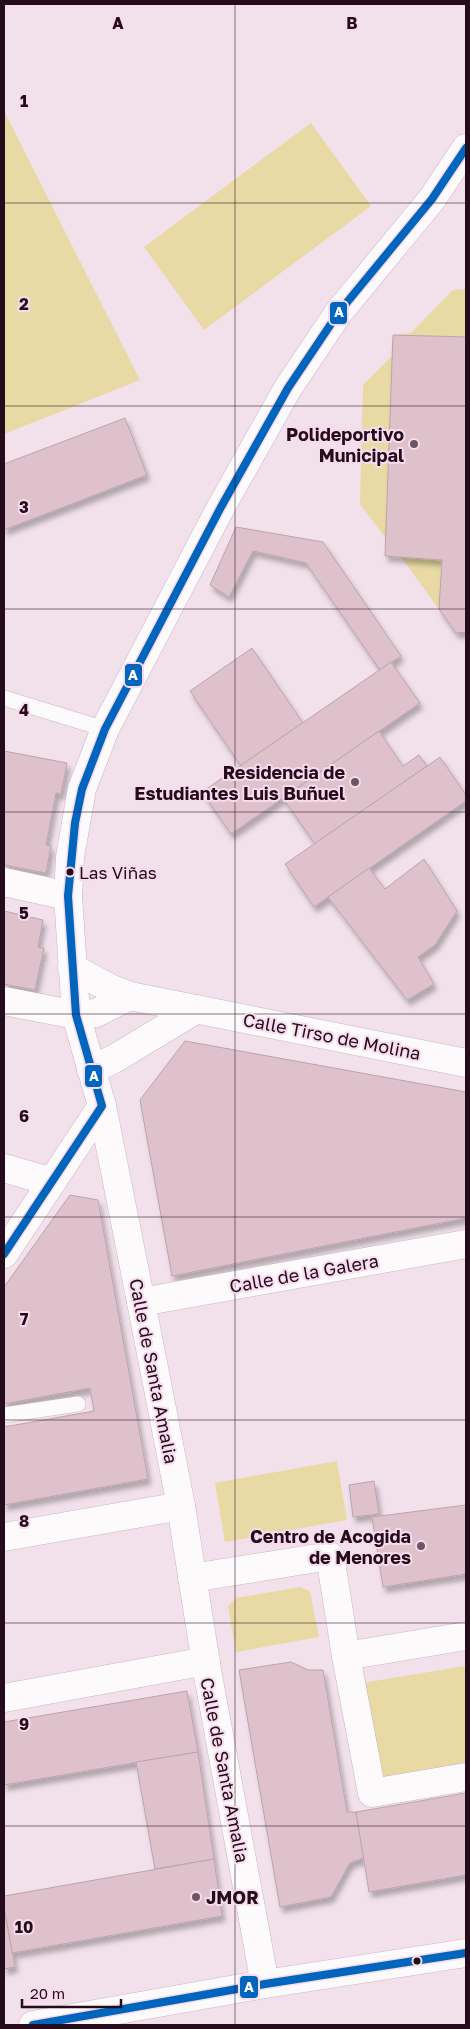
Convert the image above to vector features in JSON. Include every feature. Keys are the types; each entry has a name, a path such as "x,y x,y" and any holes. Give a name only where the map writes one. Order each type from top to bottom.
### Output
{"street":[{"name":"Calle de Santa Amalia","path":"265,1984 206,1661 181,1506 102,1106 76,1015 68,896 75,823 82,789 105,729 222,507 288,388 340,312 432,199 466,148"},
{"path":"4,882 68,896"},
{"name":"Calle Tirso de Molina","path":"72,968 130,996 466,1063"},
{"path":"4,1001 76,1015 96,1013 130,996"},
{"path":"91,1070 114,1059 198,1010"},
{"path":"4,1254 102,1106"},
{"path":"4,1168 52,1182"},
{"name":"Calle de la Galera","path":"141,1302 466,1244"},
{"path":"4,1537 181,1506"},
{"path":"192,1578 330,1556 372,1793 466,1777"},
{"path":"348,1664 466,1636"},
{"path":"348,1664 466,1655"},
{"path":"4,1698 206,1661"},
{"path":"33,2025 265,1984 466,1953"}],"lane":[{"path":"4,698 105,729"},
{"path":"4,1415 78,1404"}],"shaded area":[{"path":"4,111 140,380 4,434"},
{"path":"311,123 371,206 204,330 144,247"},
{"name":"Polideportivo Municipal","path":"466,289 466,632 456,633 402,558 385,556 387,540 360,504 363,385 391,357 393,335 411,333 453,290"},
{"path":"337,1461 347,1520 225,1542 215,1483"},
{"path":"300,1587 310,1591 319,1637 236,1652 228,1606 236,1598"},
{"path":"466,1666 466,1767 379,1781 362,1683"}],"building":[{"name":"Polideportivo Municipal","path":"393,335 466,337 466,632 456,633 439,609 442,560 385,556"},
{"path":"125,418 147,475 4,530 4,464"},
{"path":"236,527 323,542 401,656 380,670 306,563 253,551 229,597 210,585"},
{"path":"252,648 303,723 241,766 190,691"},
{"path":"391,662 420,703 231,834 202,792"},
{"name":"Residencia de Estudiantes Luis Buñuel","path":"379,731 403,766 419,755 427,766 315,844 283,798"},
{"path":"4,751 67,763 61,794 56,793 46,845 51,846 46,873 4,865"},
{"path":"440,757 466,795 466,801 314,907 285,864"},
{"path":"424,859 457,911 435,945 418,957 434,984 407,1000 328,897 369,868 385,889"},
{"path":"4,911 43,920 38,947 44,948 35,990 4,984"},
{"path":"185,1041 466,1092 466,1218 172,1276 140,1100"},
{"path":"70,1195 98,1200 148,1479 4,1505 4,1427 94,1411 90,1388 4,1404 4,1287"},
{"path":"374,1481 379,1514 353,1517 349,1485"},
{"name":"Centro de Acogida de Menores","path":"466,1505 466,1574 383,1587 372,1517"},
{"path":"291,1662 308,1670 323,1670 347,1812 356,1812 364,1858 350,1863 331,1897 280,1907 239,1670"},
{"path":"187,1691 198,1752 4,1785 4,1722"},
{"path":"198,1752 214,1859 155,1869 136,1762"},
{"path":"466,1793 466,1875 369,1892 356,1812"},
{"path":"214,1859 222,1916 12,1953 4,1908 4,1896"},
{"path":"4,1908 15,1967 4,1969"}],"transit line":[{"name":"A","path":"4,1254 102,1106 76,1015 68,896 75,823 82,789 105,729 221,507 288,388 339,312 432,199 466,148"},
{"name":"A","path":"33,2025 265,1984 466,1953"}],"place":[{"name":"Polideportivo Municipal","path":"414,444"},
{"name":"Residencia de Estudiantes Luis Buñuel","path":"355,782"},
{"name":"Las Viñas","path":"70,872"},
{"name":"Centro de Acogida de Menores","path":"421,1546"},
{"name":"JMOR","path":"196,1897"}]}
